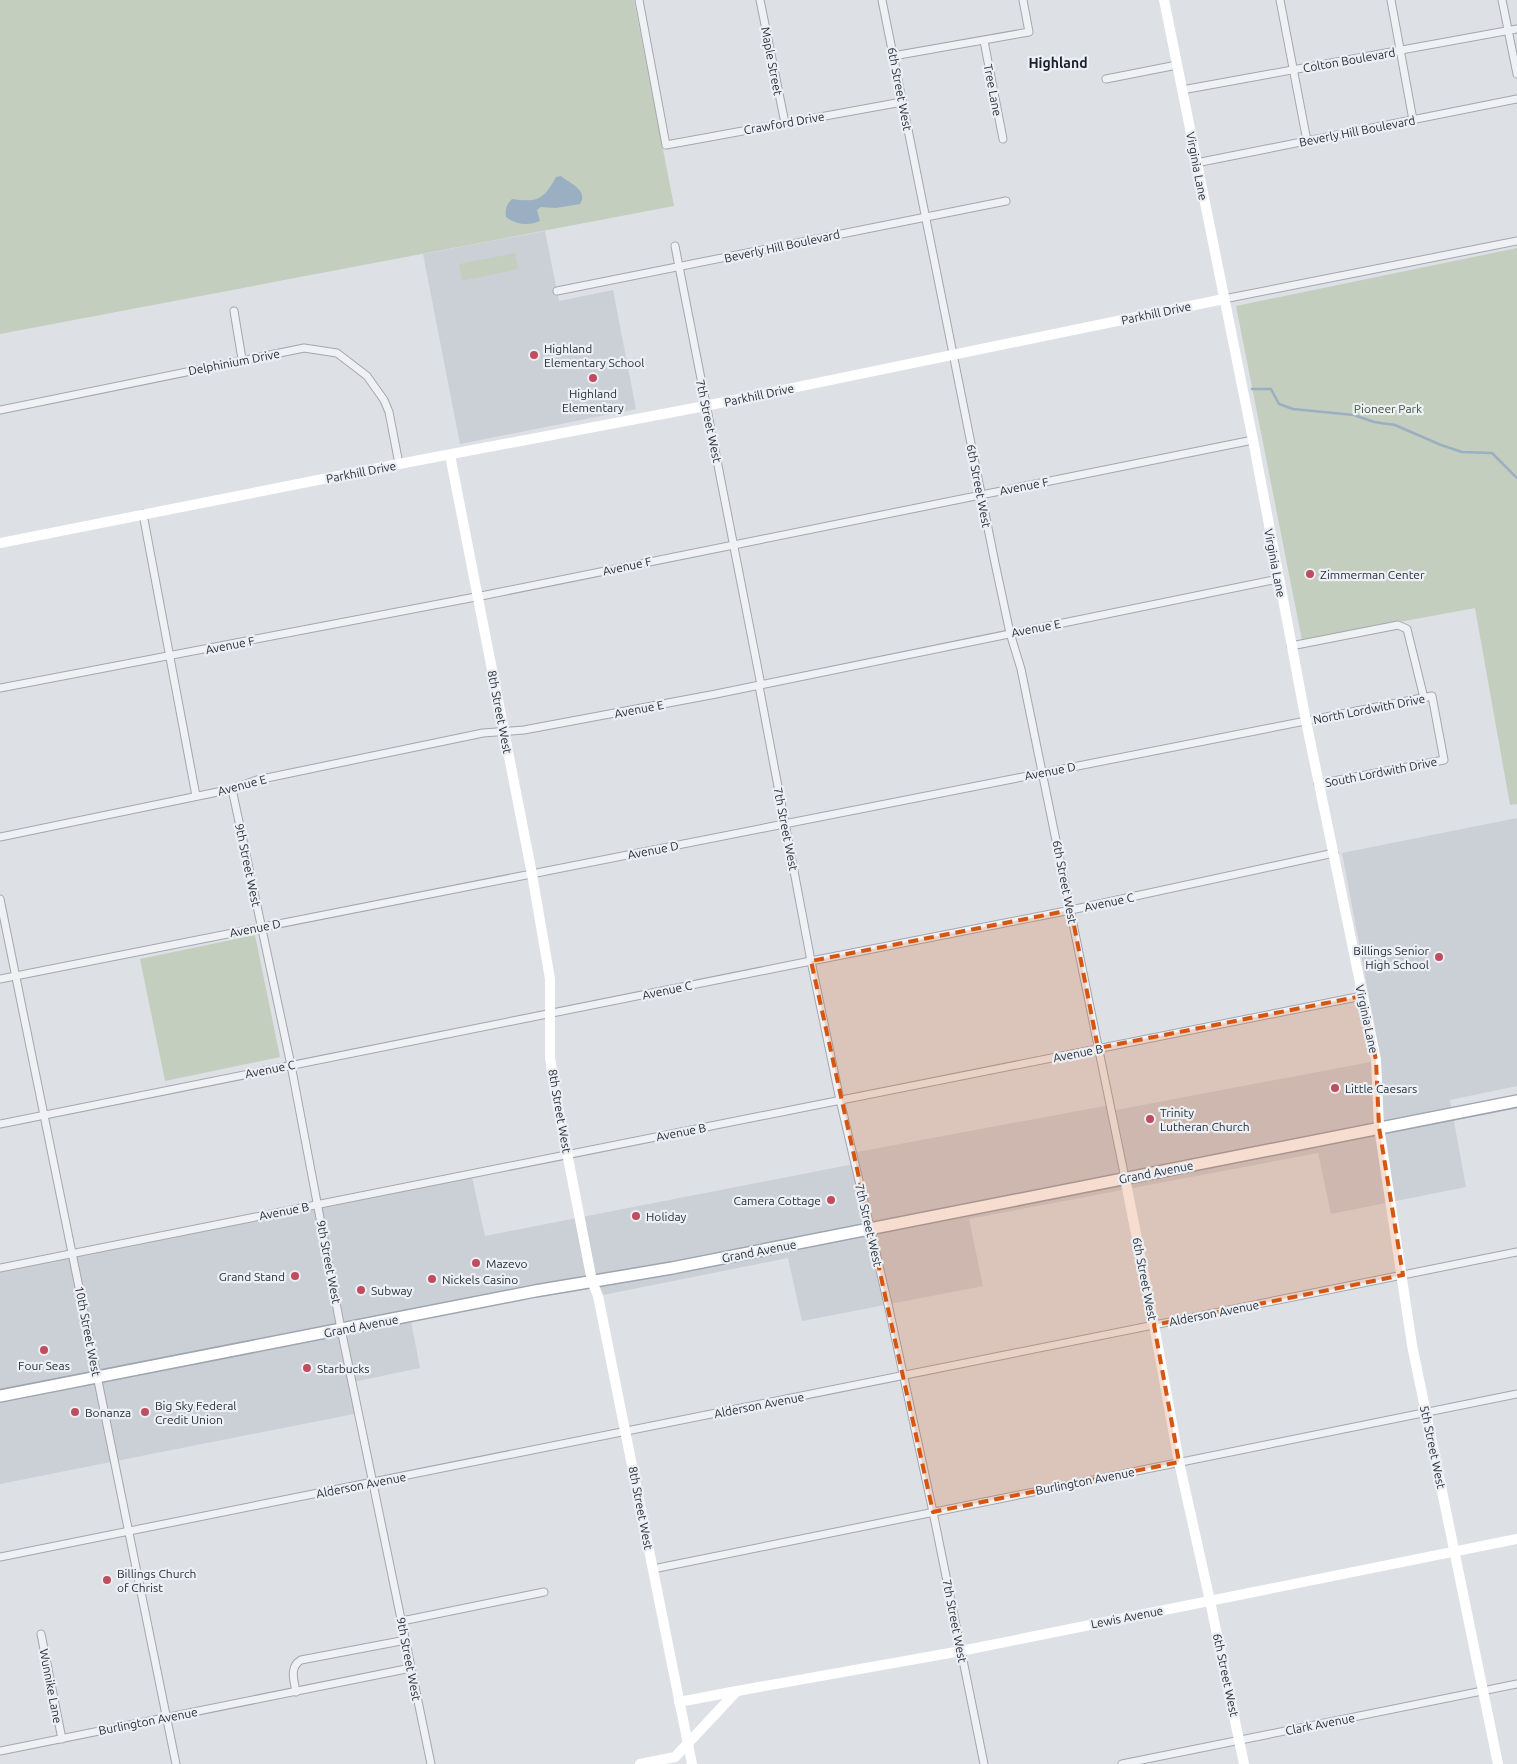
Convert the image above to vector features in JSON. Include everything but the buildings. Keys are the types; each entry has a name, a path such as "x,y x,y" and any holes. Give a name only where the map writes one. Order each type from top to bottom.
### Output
{"main road":[{"name":"Grand Avenue","path":"0,1396 592,1281 672,1268 1517,1101"}],"street":[{"name":"Crawford Drive","path":"639,0 666,145 902,102"},
{"name":"Maple Street","path":"760,0 784,122"},
{"name":"6th Street West","path":"882,0 981,494 1010,633 1021,669 1071,910 1154,1325 1179,1462 1244,1764"},
{"path":"894,56 1029,32 1022,0"},
{"name":"Virginia Lane","path":"1164,0 1253,440 1318,784 1376,1060 1379,1127"},
{"path":"1280,0 1307,141"},
{"path":"1391,0 1413,120"},
{"path":"1502,0 1517,74"},
{"name":"Colton Boulevard","path":"1182,90 1517,29"},
{"name":"Tree Lane","path":"984,41 1003,139"},
{"path":"1106,79 1177,65"},
{"name":"Beverly Hill Boulevard","path":"1196,163 1517,99"},
{"name":"Beverly Hill Boulevard","path":"557,291 1006,201"},
{"name":"Parkhill Drive","path":"0,543 399,464 706,406 1224,299 1517,241"},
{"name":"7th Street West","path":"675,246 734,544 811,961 840,1100 888,1304 902,1376 933,1512 984,1764"},
{"path":"234,311 242,359"},
{"name":"Delphinium Drive","path":"0,410 242,359 304,348 337,353 367,376 384,400 389,412 399,464"},
{"name":"Avenue F","path":"0,688 477,597 1253,440"},
{"name":"8th Street West","path":"450,455 532,874 550,979 550,1057 592,1281 598,1296 692,1764"},
{"path":"143,514 196,796"},
{"name":"Avenue E","path":"0,837 232,789 257,780 483,733 524,730 760,685 1278,579"},
{"path":"1291,646 1398,625 1407,630 1424,698"},
{"name":"North Lordwith Drive","path":"1306,721 1432,696 1444,760"},
{"name":"Avenue D","path":"0,979 1306,721"},
{"name":"South Lordwith Drive","path":"1318,784 1444,760"},
{"name":"9th Street West","path":"232,789 291,1065 342,1330 431,1764"},
{"name":"Avenue C","path":"0,1124 1071,910 1334,853"},
{"name":"10th Street West","path":"0,899 176,1764"},
{"name":"Avenue B","path":"0,1268 1362,996"},
{"name":"5th Street West","path":"1379,1127 1412,1344 1498,1764"},
{"name":"Alderson Avenue","path":"0,1558 1517,1252"},
{"name":"Burlington Avenue","path":"653,1568 1517,1394"},
{"name":"Lewis Avenue","path":"679,1702 960,1651 1517,1539"},
{"path":"402,1621 544,1592"},
{"name":"Wunnike Lane","path":"41,1634 62,1739"},
{"path":"296,1692 293,1670 295,1663 301,1660 406,1640"},
{"name":"Burlington Avenue","path":"0,1751 411,1668"},
{"name":"Clark Avenue","path":"1122,1764 1517,1684"},
{"path":"640,1764 675,1757 737,1691"}],"highlighted area":[{"path":"1071,910 1098,1048 1362,996 1376,1060 1379,1127 1403,1275 1154,1325 1179,1462 933,1512 811,961"}],"shaded area":[{"name":"Highland Elementary School","path":"545,231 559,301 613,290 636,409 460,444 423,254"},
{"path":"1517,818 1517,1086 1450,1100 1466,1187 1331,1214 1318,1153 969,1219 983,1286 802,1321 788,1258 598,1296 592,1281 410,1316 420,1368 353,1382 359,1413 0,1484 0,1268 471,1173 485,1236 854,1164 852,1153 1110,1105 1111,1111 1381,1060 1342,853"}],"green space":[{"path":"0,0 634,0 674,206 0,334"},
{"name":"Pioneer Park","path":"1517,248 1517,804 1510,805 1475,608 1302,640 1236,306"},
{"path":"515,253 518,269 462,281 459,264"},
{"path":"255,935 280,1057 165,1081 140,959"}],"water":[{"path":"561,176 580,191 582,199 580,204 556,208 541,207 537,210 540,221 531,224 518,223 506,217 506,207 512,199 534,200 539,198 544,195 556,177"}],"waterway":[{"path":"1252,389 1271,389 1279,404 1293,409 1354,415 1374,422 1395,425 1462,452 1492,453 1517,478"}],"place":[{"name":"Highland Elementary School","path":"534,355"},
{"name":"Highland Elementary","path":"593,378"},
{"name":"Zimmerman Center","path":"1310,574"},
{"name":"Billings Senior High School","path":"1439,957"},
{"name":"Little Caesars","path":"1335,1088"},
{"name":"Trinity Lutheran Church","path":"1150,1119"},
{"name":"Camera Cottage","path":"831,1200"},
{"name":"Holiday","path":"636,1216"},
{"name":"Mazevo","path":"476,1263"},
{"name":"Grand Stand","path":"295,1276"},
{"name":"Nickels Casino","path":"432,1279"},
{"name":"Subway","path":"361,1290"},
{"name":"Four Seas","path":"44,1350"},
{"name":"Starbucks","path":"307,1368"},
{"name":"Bonanza","path":"75,1412"},
{"name":"Big Sky Federal Credit Union","path":"145,1412"},
{"name":"Billings Church of Christ","path":"107,1580"}],"district":[{"name":"Highland","path":"1058,63"}]}
